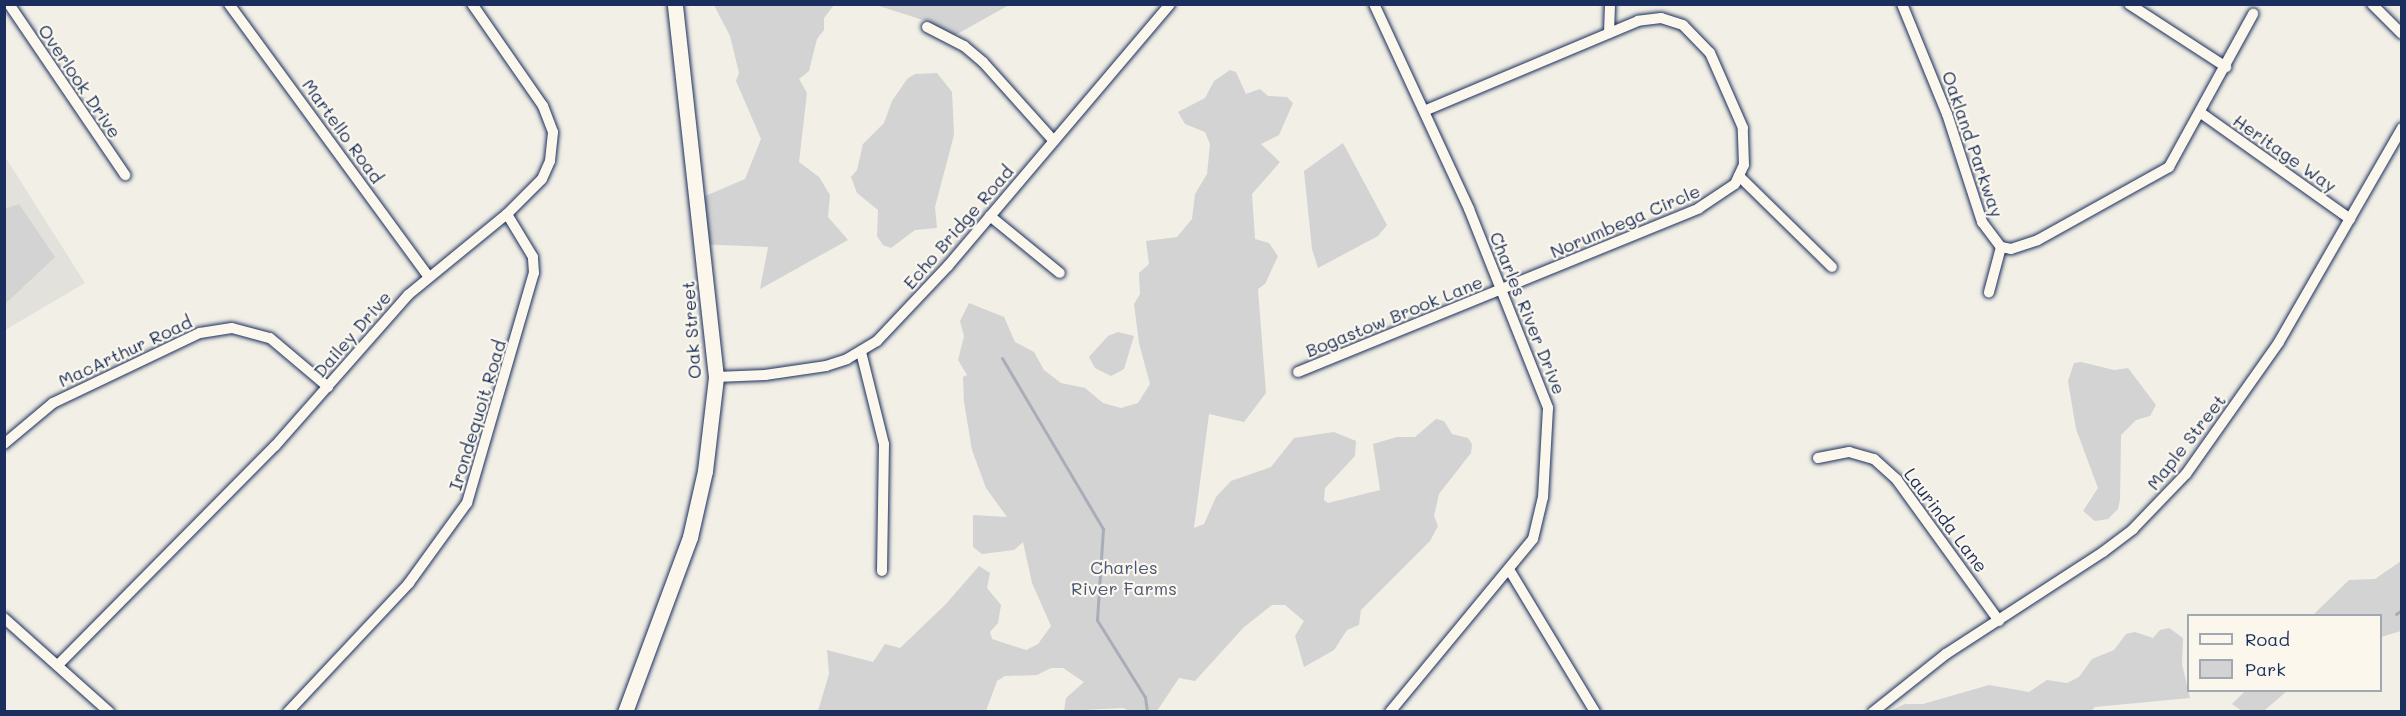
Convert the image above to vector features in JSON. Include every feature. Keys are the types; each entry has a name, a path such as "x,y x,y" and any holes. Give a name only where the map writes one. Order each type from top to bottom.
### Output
{"main road":[{"name":"Oak Street","path":"625,711 690,537 705,471 716,377 675,4"}],"street":[{"name":"Overlook Drive","path":"9,4 125,175"},
{"name":"Martello Road","path":"229,4 429,277"},
{"name":"Dailey Drive","path":"58,665 275,446 429,277 507,214 542,179 550,161 553,132 543,106 472,4"},
{"name":"Echo Bridge Road","path":"716,377 826,366 861,352 891,329 1170,4"},
{"name":"Charles River Drive","path":"1374,4 1426,110 1502,290 1548,408 1538,522 1533,538 1510,571 1390,711"},
{"path":"1609,33 1610,4"},
{"name":"Oakland Parkway","path":"1902,4 1947,114 1982,222 2001,247"},
{"path":"2129,4 2226,67"},
{"path":"2372,4 2402,34"},
{"path":"1989,292 2001,247 2011,249 2038,240 2169,167 2201,113 2253,14"},
{"path":"1426,110 1638,21 1661,18 1683,25 1702,42 1743,128 1744,165 1739,176 1832,267"},
{"path":"927,27 964,46 983,62 1054,141"},
{"name":"Heritage Way","path":"2201,113 2350,219"},
{"name":"Maple Street","path":"1874,711 1946,654 1999,621 2133,529 2186,474 2279,342 2350,219 2398,144 2402,128"},
{"name":"Norumbega Circle","path":"1502,290 1698,208 1716,199 1739,176"},
{"name":"Irondequoit Road","path":"288,711 409,583 467,503 534,273 533,257 507,214"},
{"path":"990,216 1060,273"},
{"name":"Bogastow Brook Lane","path":"1298,372 1502,290"},
{"name":"MacArthur Road","path":"4,444 53,403 200,333 232,328 270,338 328,387"},
{"path":"861,352 884,444 882,571"},
{"name":"Laurinda Lane","path":"1818,458 1849,452 1874,459 1898,480 1999,621"},
{"path":"1510,571 1595,711"},
{"path":"4,618 109,711"}],"shaded area":[{"path":"4,155 85,283 5,330 4,330"}],"green space":[{"path":"714,5 834,5 824,18 824,30 817,39 809,71 799,79 807,93 799,162 819,177 830,195 828,217 848,240 760,289 768,247 696,244 689,203 745,179 761,139 736,81 739,73 730,36"},
{"path":"876,5 1009,5 943,42 929,22"},
{"name":"Charles River Farms","path":"1230,70 1236,72 1246,94 1260,89 1268,96 1287,97 1293,103 1279,135 1261,144 1280,162 1252,194 1255,239 1269,243 1278,256 1265,284 1258,289 1266,393 1244,422 1209,414 1194,528 1204,524 1216,497 1231,481 1271,467 1294,438 1334,432 1356,441 1355,456 1325,488 1324,500 1328,503 1380,490 1373,444 1397,437 1415,437 1436,419 1444,421 1452,434 1468,438 1472,444 1471,453 1439,494 1434,516 1438,526 1430,541 1361,610 1359,625 1347,630 1334,650 1304,667 1295,636 1304,621 1285,605 1272,605 1244,627 1195,681 1179,678 1157,711 1130,711 1123,708 1064,711 1066,698 1084,682 1063,668 1051,668 1037,675 1005,676 997,681 986,711 818,711 829,674 827,650 873,662 885,644 900,648 946,604 979,566 990,573 987,588 1001,605 998,623 990,632 992,639 1026,650 1038,644 1051,626 1032,583 1023,542 1014,550 982,554 973,547 973,515 1007,517 986,488 972,450 964,402 963,377 967,375 958,360 964,336 960,321 969,303 1004,317 1015,342 1034,352 1044,370 1061,383 1085,388 1103,403 1121,408 1138,403 1150,384 1139,343 1134,304 1140,294 1139,273 1149,264 1146,241 1177,237 1192,219 1195,194 1207,174 1210,144 1205,132 1185,124 1178,112 1205,98 1214,81"},
{"path":"937,73 952,92 954,135 935,207 937,228 915,230 891,248 883,245 877,236 878,210 857,193 851,177 857,170 863,144 884,123 892,101 907,79 915,74"},
{"path":"1343,143 1387,225 1378,236 1318,268 1312,249 1304,171"},
{"path":"19,204 55,257 5,304 5,209"},
{"path":"1118,332 1134,336 1124,369 1111,376 1095,368 1089,357 1108,336"},
{"path":"2081,362 2114,370 2128,368 2156,405 2150,416 2136,420 2121,435 2118,509 2108,519 2095,521 2083,511 2098,488 2076,429 2068,381 2074,363"},
{"path":"2401,561 2401,631 2382,637 2382,614 2314,614 2349,580 2375,579"},
{"path":"2169,628 2183,638 2182,664 2190,698 2095,707 2090,712 1890,711 1905,704 1923,704 1989,685 2029,692 2047,680 2067,683 2079,677 2092,659 2114,650 2126,634 2135,632 2153,638 2160,630"},
{"path":"2244,692 2286,692 2265,710 2242,711 2232,704"}],"waterway":[{"path":"1002,358 1103,529 1097,620 1145,697 1147,712"},
{"path":"2396,614 2402,610"}]}
